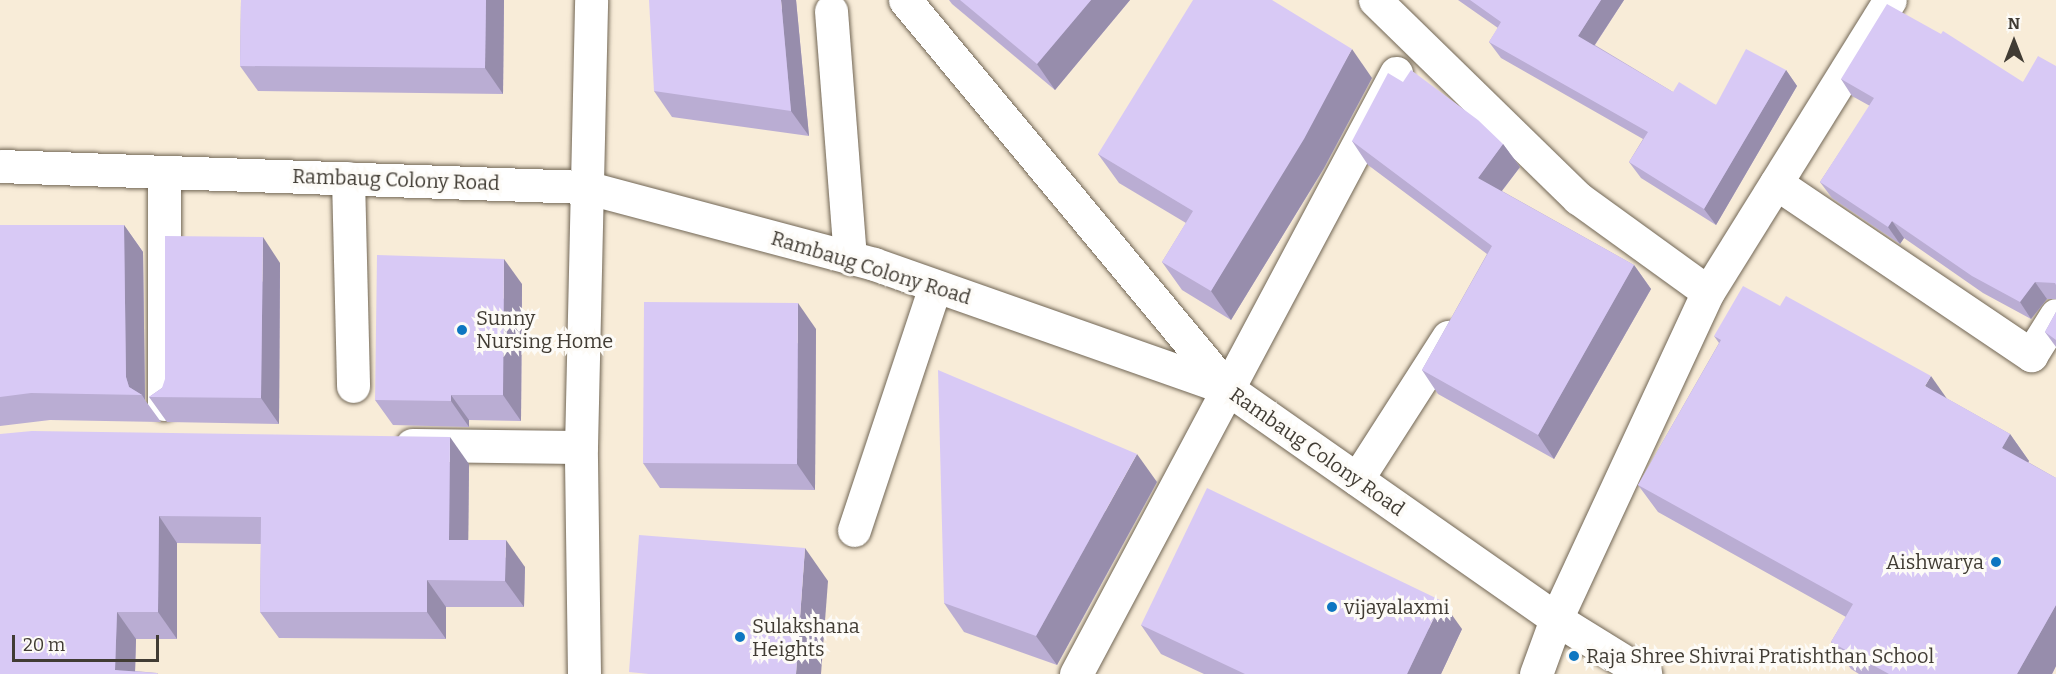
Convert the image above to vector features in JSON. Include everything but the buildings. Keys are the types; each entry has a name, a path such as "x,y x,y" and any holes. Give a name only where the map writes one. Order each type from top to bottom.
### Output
{"street":[{"path":"584,674 580,447 591,0"},
{"path":"906,0 1228,389"},
{"path":"1375,0 1578,198 1708,292"},
{"path":"1536,674 1556,619 1708,292 1890,0"},
{"path":"831,11 850,258"},
{"path":"1076,674 1395,74"},
{"name":"Rambaug Colony Road","path":"0,166 585,187 850,258 1228,389 1556,619 1645,674"},
{"path":"164,172 164,404"},
{"path":"348,178 353,386"},
{"path":"1776,183 2031,355 2056,315"},
{"path":"854,530 935,286"},
{"path":"1357,479 1449,335"},
{"path":"380,444 580,447"}],"place":[{"name":"Sunny Nursing Home","path":"462,330"},
{"name":"Aishwarya","path":"1996,562"},
{"name":"vijayalaxmi","path":"1332,607"},
{"name":"Sulakshana Heights","path":"740,637"},
{"name":"Raja Shree Shivrai Pratishthan School","path":"1574,656"}]}
